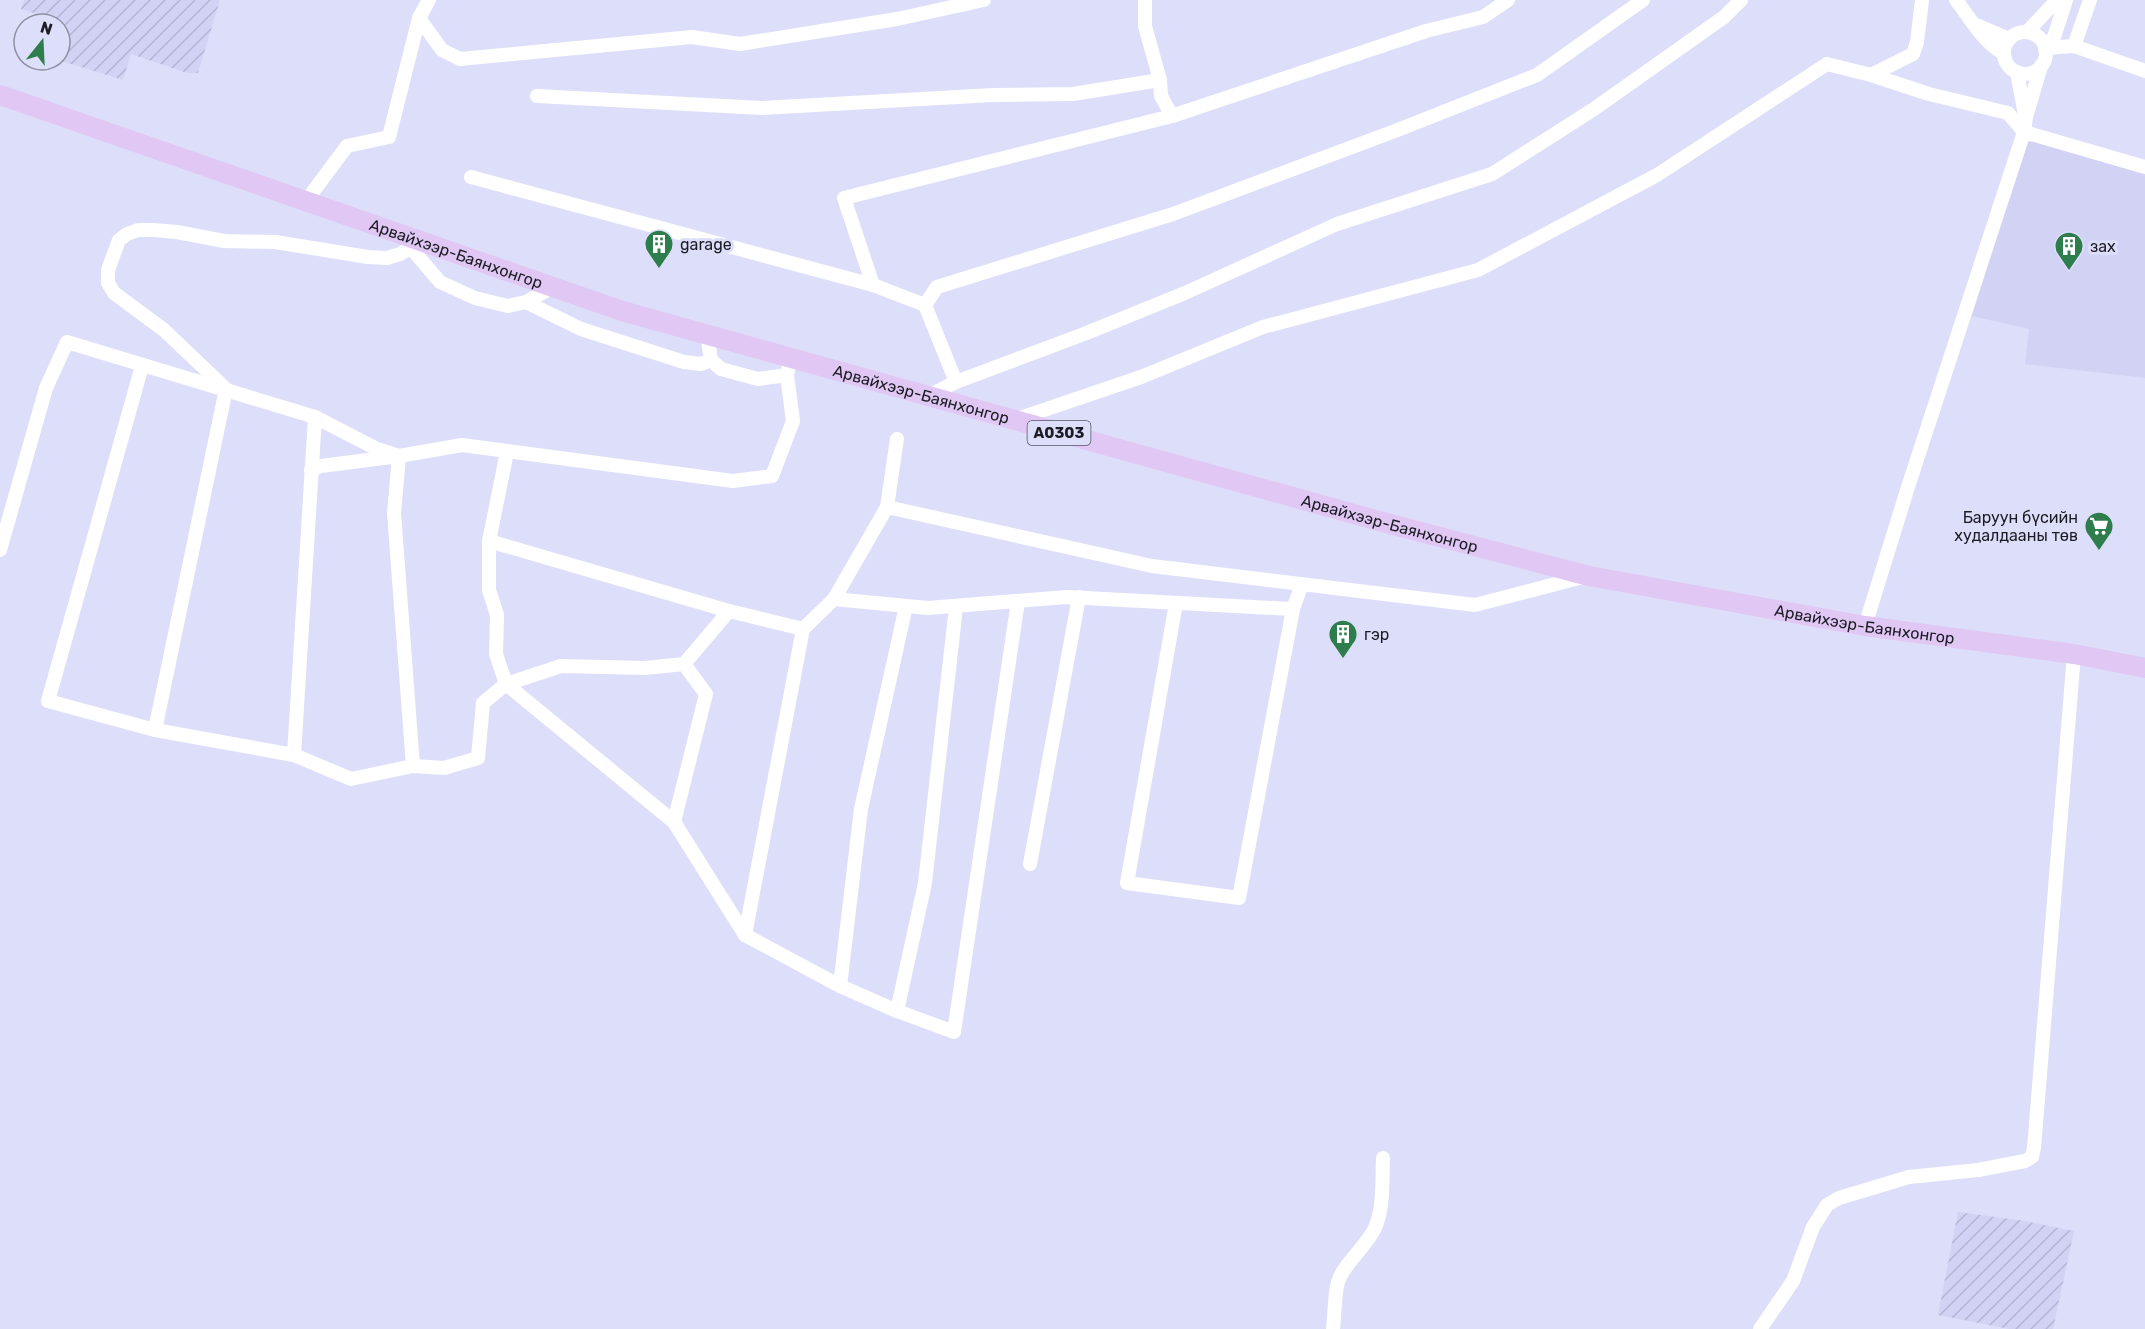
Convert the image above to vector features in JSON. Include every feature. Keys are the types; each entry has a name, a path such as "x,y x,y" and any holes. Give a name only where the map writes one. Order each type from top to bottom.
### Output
{"highway":[{"name":"Арвайхээр-Баянхонгор","path":"0,95 306,201 416,245 553,287 622,311 707,334 789,367 928,396 1324,507 1589,576 1865,626 2074,654 2145,668"}],"street":[{"path":"306,201 347,146 389,136 419,18 429,0"},
{"path":"419,18 442,50 460,59 692,37 740,44 897,19 984,0"},
{"path":"1145,0 1145,26 1160,80 1161,96 1172,116"},
{"path":"873,285 844,198 1172,116 1426,31 1483,17 1508,0"},
{"path":"925,305 937,287 1173,214 1537,75 1643,0"},
{"path":"928,396 956,382 1185,293 1337,224 1492,174 1594,109 1724,16 1741,0"},
{"path":"1871,75 1913,54 1917,42 1922,0"},
{"path":"1956,0 1994,48 2003,53 2007,64 2017,72 2030,73 2041,66"},
{"path":"2027,32 2057,0"},
{"path":"2045,48 2054,37 2066,0"},
{"path":"2074,45 2090,0"},
{"path":"1975,24 2009,39"},
{"path":"1865,626 2024,132 2026,117 2046,55 2039,37 2027,32 2009,39 2003,53"},
{"path":"2045,48 2074,45 2145,71"},
{"path":"1014,420 1141,377 1263,327 1478,270 1657,175 1827,64 1871,75 1929,94 2008,113 2024,132 2145,167"},
{"path":"2017,72 2026,117"},
{"path":"537,96 762,108 993,95 1073,94 1160,80"},
{"path":"471,177 873,285 925,305 956,382"},
{"path":"226,389 164,330 114,293 108,283 108,270 119,240 127,234 138,230 177,232 224,241 275,242 368,258 400,255 416,245 440,282 475,298 508,306 525,302 553,287"},
{"path":"525,302 581,329 684,362 700,364 711,360"},
{"path":"311,470 321,466 462,445 733,481 772,476 793,421 789,367 758,379 721,369 711,360 707,334"},
{"path":"0,550 46,388 67,342 315,417 377,449 399,456"},
{"path":"142,366 48,701 155,730 294,756 351,779 413,766 444,768 478,758 483,703 506,684 561,666 645,668 684,664 729,611"},
{"path":"155,730 226,389"},
{"path":"294,756 315,417"},
{"path":"745,935 803,629 834,599 888,507 897,439"},
{"path":"507,452 489,541 489,591 498,615 496,654 506,684 674,822 745,935 840,986 897,1011 954,1032 1018,601"},
{"path":"399,456 394,513 413,766"},
{"path":"888,507 1152,566 1475,605 1589,576"},
{"path":"489,541 729,611 803,629"},
{"path":"1176,603 1126,883 1239,898 1293,609 1302,584"},
{"path":"834,599 928,608 1079,597 1293,609"},
{"path":"1029,864 1079,597"},
{"path":"840,986 861,809 906,606"},
{"path":"897,1011 925,883 956,607"},
{"path":"1760,1329 1793,1281 1813,1227 1827,1206 1839,1198 1910,1177 1978,1170 2025,1161 2032,1157 2050,968 2074,654"},
{"path":"674,822 706,694 684,664"},
{"path":"1333,1329 1338,1282 1376,1226 1381,1205 1383,1158"}],"shaded area":[{"path":"24,0 220,0 198,73 187,73 131,54 123,80 72,64 72,12 30,12 21,9"},
{"name":"зах","path":"2036,139 2145,170 2145,378 2025,364 2029,329 1972,316 2026,144"},
{"path":"1958,1212 2019,1220 2074,1231 2053,1329 2009,1329 1938,1315"}],"place":[{"name":"garage","path":"659,270"},
{"name":"зах","path":"2069,272"},
{"name":"Баруун бүсийн худалдааны төв","path":"2099,552"},
{"name":"гэр","path":"1343,660"}]}
